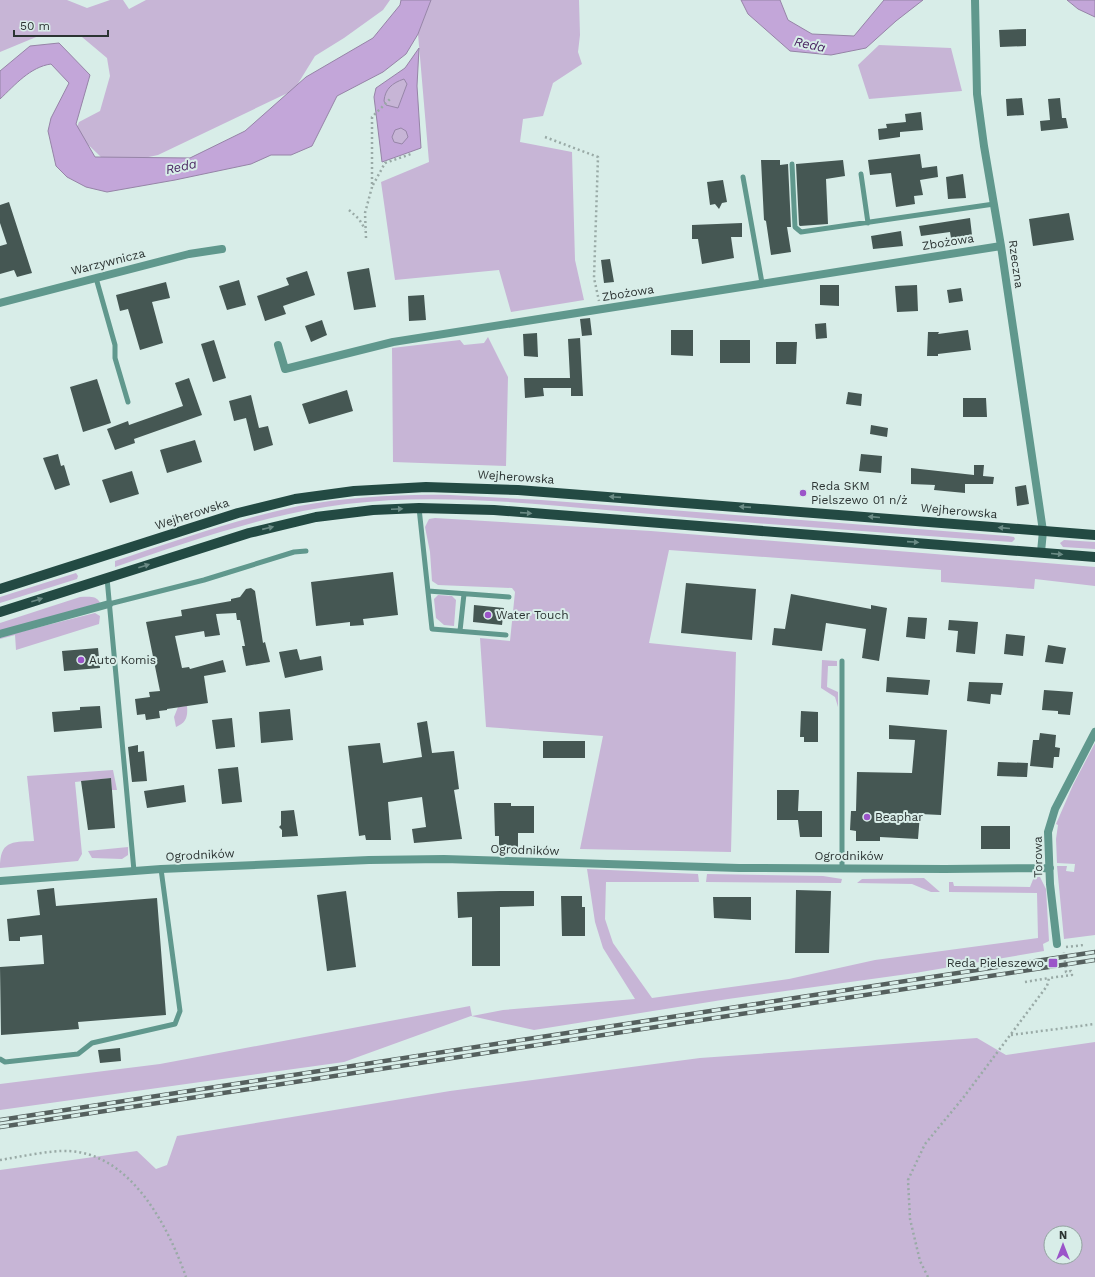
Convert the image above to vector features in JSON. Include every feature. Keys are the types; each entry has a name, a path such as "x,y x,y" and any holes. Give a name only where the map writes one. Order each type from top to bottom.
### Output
{"main road":[{"name":"Wejherowska","path":"0,589 238,513 295,499 382,488 426,487 518,490 1095,535"},
{"path":"0,612 249,533 316,517 373,510 419,508 494,510 1095,557"}],"street":[{"name":"Rzeczna","path":"975,0 977,94 1043,531"},
{"name":"Zbożowa","path":"278,344 285,369 393,342 1001,246"},
{"name":"Warzywnicza","path":"0,303 189,254 222,249"},
{"path":"1041,552 1043,531"},
{"path":"0,634 109,604"},
{"name":"Torowa","path":"1060,948 1050,868 1048,832 1055,809 1095,732"},
{"name":"Ogrodników","path":"0,881 161,869 369,860 437,859 739,868 1050,868"}],"lane":[{"path":"792,164 795,227 801,232 994,204"},
{"path":"860,174 868,223"},
{"path":"743,177 762,283"},
{"path":"96,278 115,344 115,358 128,402"},
{"path":"419,508 432,629 506,635"},
{"path":"109,604 204,580 294,552 306,551"},
{"path":"107,578 134,871"},
{"path":"428,590 509,598"},
{"path":"460,631 464,594"},
{"path":"842,661 842,867"},
{"path":"0,1059 5,1062 78,1054 92,1043 176,1024 180,1011 161,869"}],"path":[{"path":"372,188 372,117 389,99"},
{"path":"545,137 598,157 594,278 601,309"},
{"path":"366,238 364,213 372,188 385,163 411,154"},
{"path":"349,210 359,219 365,229"},
{"path":"1060,948 1084,945"},
{"path":"1025,982 1072,975 1071,971 1066,972 1064,951 1060,948"},
{"path":"928,1277 920,1261 910,1219 908,1180 925,1144 963,1098 1011,1035 1046,986 1049,978"},
{"path":"1011,1035 1095,1024"},
{"path":"0,1160 68,1150 91,1154 111,1164 135,1185 159,1215 186,1277"}],"shaded area":[{"path":"0,0 67,0 87,8 110,0 123,0 129,9 146,0 390,0 383,10 344,38 315,56 294,90 158,155 120,163 101,157 75,132 79,122 100,111 110,76 107,58 82,37 41,35 0,52"},
{"path":"431,0 579,0 580,35 578,52 582,64 553,83 543,116 523,119 520,142 572,152 575,260 584,300 511,312 499,270 395,280 381,182 429,162 418,34"},
{"path":"879,45 951,48 962,91 869,99 858,65"},
{"path":"404,79 407,84 398,108 386,105 384,101 386,93 390,87 396,82"},
{"path":"400,128 406,130 408,136 406,142 400,144 394,142 392,136 394,130"},
{"path":"488,337 508,377 506,466 393,462 392,348 460,340 464,345 484,343"},
{"path":"412,495 450,495 541,500 1008,536 1014,537 1015,539 1012,542 758,523 530,503 456,499 419,499 346,504 287,514 200,538 115,567 115,561 183,538 275,511 336,500"},
{"path":"435,518 651,531 1095,567 1095,586 1035,579 1034,589 941,582 941,570 669,550 649,643 736,652 731,852 580,849 603,736 486,727 480,638 510,641 515,592 512,588 438,585 432,581 430,552 425,527 429,519"},
{"path":"1064,540 1095,542 1095,549 1063,547 1060,543"},
{"path":"76,573 78,576 77,579 0,603 0,597"},
{"path":"438,595 452,596 456,600 454,626 444,625 436,618 434,599"},
{"path":"80,597 94,598 99,600 100,603 0,632 0,623"},
{"path":"95,613 100,616 99,624 16,650 15,635 0,639 0,637"},
{"path":"822,660 837,661 837,666 828,666 827,687 838,692 838,707 835,697 821,688"},
{"path":"187,706 186,719 182,724 176,727 174,717 178,707"},
{"path":"1095,743 1095,935 1064,939 1057,866 1067,866 1066,871 1074,872 1075,864 1057,863 1056,839 1058,825 1056,824 1073,785"},
{"path":"113,770 117,790 112,790 111,778 75,782 82,854 78,861 0,868 2,853 8,845 19,842 34,841 27,776"},
{"path":"128,847 128,855 122,859 92,858 88,851"},
{"path":"587,869 698,874 699,882 606,882 605,919 613,943 652,998 789,979 875,960 1038,938 1037,893 949,892 949,882 953,882 954,886 1030,887 1034,877 1040,877 1046,889 1049,941 1043,944 1044,951 915,973 728,999 534,1030 471,1016 344,1062 0,1110 0,1084 160,1064 470,1006 472,1016 503,1010 635,999 603,948 595,922"},
{"path":"707,874 823,876 842,879 841,883 706,882"},
{"path":"924,878 940,892 931,892 912,884 857,883 862,879"},
{"path":"977,1038 1006,1055 1095,1042 1095,1277 0,1277 0,1170 137,1151 156,1169 167,1165 177,1136 450,1091 700,1058"}],"water":[{"name":"Reda","path":"401,0 431,0 418,34 406,54 383,72 337,96 312,146 291,155 271,155 251,164 107,192 86,187 67,177 56,166 48,131 51,118 69,83 51,64 36,69 30,73 0,99 0,71 30,46 59,43 90,75 76,124 95,157 190,158 245,131 306,77 373,38 400,5"},
{"name":"Reda","path":"741,0 780,0 788,20 812,34 854,36 884,0 923,0 896,21 866,48 831,55 790,51 748,14"},
{"path":"1067,0 1095,0 1095,17 1078,9"},
{"path":"419,48 417,86 421,148 382,162 374,97 376,88 405,68","holes":["404,79 407,84 398,108 386,105 384,101 386,93 390,87 396,82","401,128 406,131 408,137 402,144 394,142 392,137 395,130"]}],"building":[{"path":"1026,29 1026,46 1000,47 999,30"},
{"path":"1022,98 1024,115 1007,116 1006,99"},
{"path":"1060,98 1062,118 1066,118 1068,128 1041,131 1040,121 1050,120 1048,99"},
{"path":"921,112 923,130 900,132 900,137 879,140 878,129 887,128 886,124 906,122 905,114"},
{"path":"920,154 922,168 937,166 938,177 920,180 923,195 914,196 915,204 896,207 891,173 870,175 868,160"},
{"path":"761,160 780,160 780,165 788,164 791,227 787,227 791,252 771,255 766,221 764,220"},
{"path":"843,160 845,176 826,179 828,224 800,226 796,164"},
{"path":"963,174 966,198 948,199 946,177"},
{"path":"723,180 727,202 722,203 719,209 715,204 710,205 707,182"},
{"path":"9,202 32,273 17,277 14,270 0,274 0,246 7,244 0,223 0,205"},
{"path":"1069,213 1074,240 1033,246 1029,219"},
{"path":"970,218 972,235 951,238 950,232 921,236 919,226"},
{"path":"742,223 742,237 731,237 734,258 702,264 698,239 692,239 692,225"},
{"path":"901,231 903,246 873,249 871,236"},
{"path":"610,259 614,282 604,283 601,260"},
{"path":"369,268 376,307 354,310 347,272"},
{"path":"307,271 315,295 283,306 286,314 265,321 257,296 289,285 286,278"},
{"path":"239,280 246,305 227,310 219,286"},
{"path":"166,282 170,298 152,302 163,343 140,350 128,309 120,311 116,295"},
{"path":"820,285 839,285 839,306 820,305"},
{"path":"917,285 918,311 897,312 895,286"},
{"path":"961,288 963,301 949,303 947,290"},
{"path":"424,295 426,320 409,321 408,296"},
{"path":"590,318 592,335 582,336 580,319"},
{"path":"322,320 327,335 311,342 305,326"},
{"path":"826,323 827,338 816,339 815,324"},
{"path":"671,330 693,330 693,356 671,355"},
{"path":"968,330 971,350 938,354 938,356 927,356 928,332 939,332 938,334"},
{"path":"537,333 538,357 524,356 523,334"},
{"path":"580,338 583,396 571,396 571,388 543,388 544,396 525,398 524,378 570,378 568,339"},
{"path":"214,340 226,378 213,382 201,344"},
{"path":"720,340 750,340 750,363 720,363"},
{"path":"776,342 797,342 796,364 776,364"},
{"path":"189,378 202,415 134,439 135,443 115,450 107,429 128,421 129,425 183,406 175,383"},
{"path":"97,379 111,423 83,432 70,387"},
{"path":"347,390 353,411 309,424 302,404"},
{"path":"848,392 862,394 861,406 846,404"},
{"path":"251,395 259,428 268,426 273,445 254,451 246,418 234,421 229,401"},
{"path":"963,398 986,398 987,417 963,417"},
{"path":"871,425 888,428 887,437 870,434"},
{"path":"195,440 202,462 167,473 160,450"},
{"path":"58,454 61,466 64,465 70,485 55,490 43,458"},
{"path":"861,454 882,456 881,473 859,471"},
{"path":"974,465 984,465 983,476 994,477 993,484 965,484 965,493 934,490 935,485 911,484 911,468 974,475"},
{"path":"132,471 139,494 110,503 102,480"},
{"path":"1026,485 1029,504 1017,506 1015,487"},
{"path":"393,572 398,615 363,619 364,625 350,626 350,622 316,626 311,582"},
{"path":"686,583 756,589 752,640 681,633"},
{"path":"251,588 255,591 263,643 265,642 270,662 246,666 242,646 245,646 240,620 237,620 236,613 216,614 220,635 205,637 204,631 175,636 182,668 189,667 190,669 223,660 226,672 204,676 208,703 159,711 160,718 146,720 145,714 137,715 135,699 150,697 149,692 160,691 146,622 182,616 181,610 231,601 231,599 240,597 246,589"},
{"path":"791,594 871,609 871,605 887,608 879,661 862,658 866,629 826,623 822,651 772,645 774,628 785,629"},
{"name":"Water Touch","path":"474,605 504,608 502,625 473,622"},
{"path":"908,617 927,618 925,639 906,637"},
{"path":"949,620 978,622 975,654 956,652 958,631 948,630"},
{"path":"1006,634 1025,636 1023,656 1004,654"},
{"path":"1048,645 1066,648 1063,664 1045,662"},
{"name":"Auto Komis","path":"98,648 100,668 64,671 62,651"},
{"path":"297,649 300,660 321,656 323,670 285,678 279,652"},
{"path":"887,677 930,680 928,695 886,692"},
{"path":"969,682 1003,683 1001,695 991,694 990,704 967,701"},
{"path":"1044,690 1073,692 1070,715 1058,714 1058,711 1042,710"},
{"path":"100,706 102,728 54,732 52,712 80,710 80,707"},
{"path":"290,709 293,740 261,743 259,712"},
{"path":"801,711 818,712 818,742 804,742 804,737 800,737"},
{"path":"232,718 235,747 216,749 212,720"},
{"path":"427,721 432,753 454,751 459,789 454,790 462,839 414,843 412,829 426,827 422,797 388,802 391,840 366,840 365,835 359,836 348,746 380,743 383,763 422,757 417,723"},
{"path":"889,725 947,730 941,815 920,814 918,839 880,837 880,841 856,841 856,831 850,830 851,811 856,811 857,772 912,773 915,740 889,739"},
{"path":"1040,733 1056,735 1055,747 1060,748 1059,757 1054,757 1053,768 1030,766 1033,740 1039,740"},
{"path":"543,741 585,741 585,758 543,758"},
{"path":"138,745 138,752 144,751 147,781 132,782 128,747"},
{"path":"998,762 1028,763 1027,777 997,776"},
{"path":"238,767 242,802 222,804 218,769"},
{"path":"111,778 115,828 88,830 81,781"},
{"path":"184,785 186,802 147,808 144,791"},
{"path":"777,790 799,790 798,811 822,811 822,837 800,837 798,820 777,820"},
{"path":"494,803 511,803 511,806 534,806 534,833 518,833 518,847 499,846 499,836 495,836"},
{"path":"294,810 298,836 282,837 282,830 279,827 281,825 281,811"},
{"path":"981,826 1010,826 1010,849 981,849"},
{"path":"54,888 56,906 157,898 166,1015 78,1022 79,1029 1,1035 0,967 44,964 42,935 20,937 20,941 9,941 7,919 40,915 37,890"},
{"path":"796,890 831,891 829,953 795,953"},
{"path":"346,891 356,967 327,971 317,895"},
{"path":"534,891 534,906 500,907 500,966 472,966 472,917 458,918 457,892"},
{"path":"561,896 582,896 582,907 585,907 585,936 562,936"},
{"path":"713,897 751,897 751,920 714,918"},
{"path":"120,1048 121,1061 100,1063 98,1050"}],"railway":[{"path":"0,1120 1095,952"},
{"path":"0,1127 1095,960"}],"place":[{"name":"Reda SKM Pielszewo 01 n/ż","path":"803,493"},
{"name":"Water Touch","path":"488,615"},
{"name":"Auto Komis","path":"81,660"},
{"name":"Beaphar","path":"867,817"},
{"name":"Reda Pieleszewo","path":"1053,963"}]}
